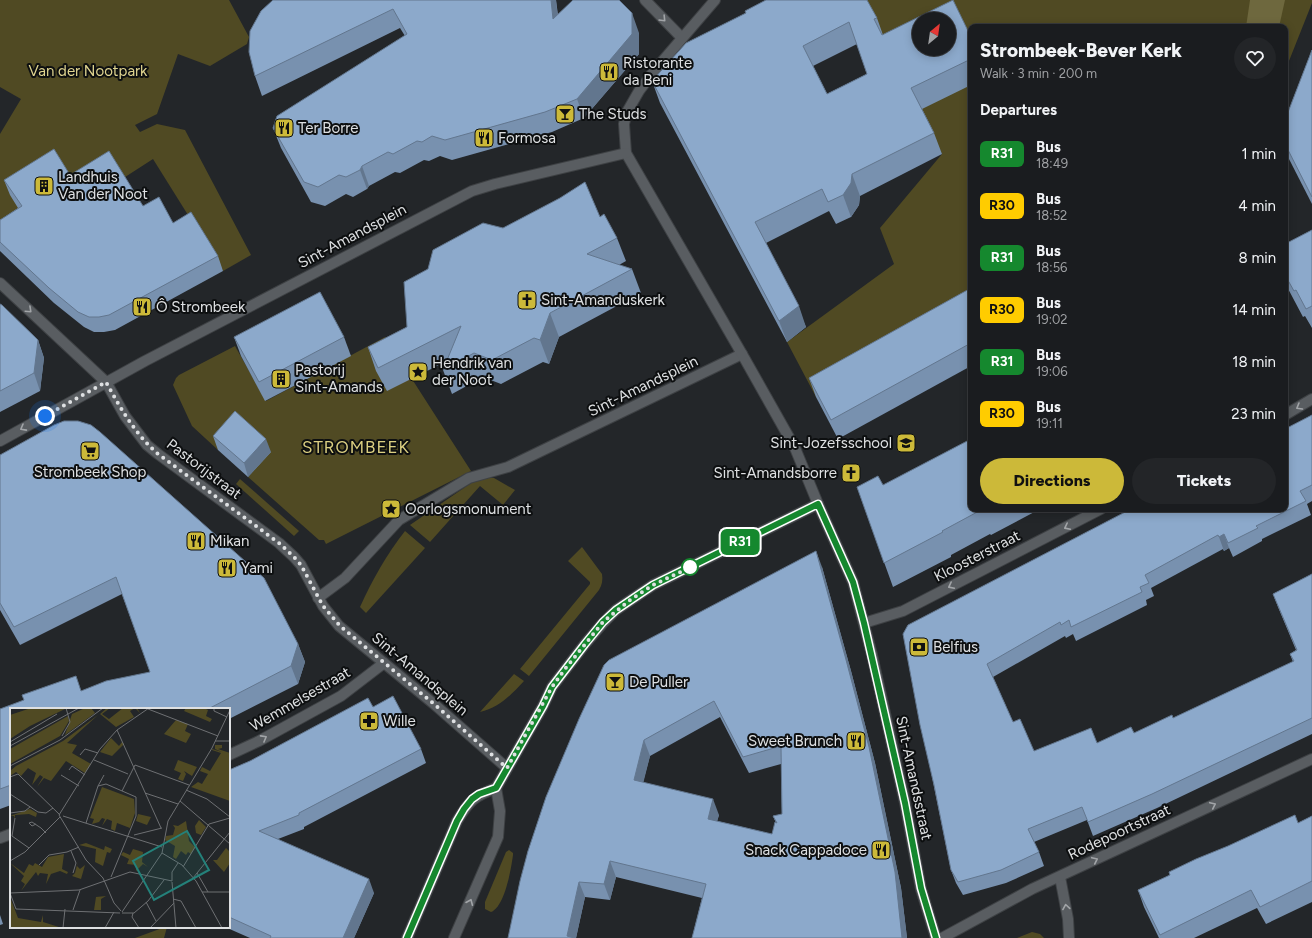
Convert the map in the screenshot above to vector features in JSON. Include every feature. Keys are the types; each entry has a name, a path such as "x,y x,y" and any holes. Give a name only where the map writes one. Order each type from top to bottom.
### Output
{"street":[{"path":"645,0 682,38"},
{"path":"715,0 639,91 627,112 624,124 626,153 795,448 853,582 864,623"},
{"name":"Sint-Amandsplein","path":"0,441 106,382 472,191 494,184 626,153"},
{"name":"Pastorijstraat","path":"0,283 106,382 125,416 147,445 279,543 301,565"},
{"name":"Sint-Amandsplein","path":"318,598 345,578 399,520 469,478 508,467 742,354"},
{"path":"1288,412 1312,399"},
{"path":"454,938 498,837 500,812 496,788 552,687 603,622 616,610 653,585 818,504"},
{"name":"Kloosterstraat","path":"864,623 903,611 1095,512"},
{"name":"Sint-Amandsplein","path":"301,565 318,598 340,626 434,704 507,768"},
{"name":"Sint-Amandsstraat","path":"864,623 905,803 921,888 936,938"},
{"name":"Wemmelsestraat","path":"230,755 259,741 341,696 384,663"},
{"name":"Rodepoortstraat","path":"942,938 1032,889 1312,759"},
{"path":"407,938 457,821 464,809 472,799 479,794 496,788"},
{"path":"0,838 10,834"},
{"path":"1060,877 1068,919 1069,938"}],"green space":[{"name":"Van der Nootpark","path":"0,0 229,0 249,37 247,44 210,66 178,54 157,114 135,125 140,132 157,124 185,130 251,255 223,271 153,159 122,179 27,221 0,238 0,134 21,99 0,87"},
{"path":"862,0 1312,0 1288,63 1288,24 968,24 968,313 816,397 787,342 894,264 880,228 942,154"},
{"path":"385,337 471,471 326,544 324,540 319,540 248,477 270,452 240,425 218,450 192,426 173,385 179,375 235,346 266,401"},
{"path":"483,478 494,478 515,490 503,505 480,486 430,542 410,525 474,481"},
{"path":"240,479 299,531 294,536 236,484"},
{"path":"405,531 425,548 366,613 360,607 386,558"},
{"path":"582,547 602,574 601,586 529,676 520,669 590,584 590,582 568,561"},
{"path":"514,674 524,681 499,704 480,712"},
{"path":"509,850 513,853 513,855 504,895 500,903 491,912 485,909 485,902 506,852"},
{"path":"162,928 167,928 164,938 135,938"},
{"path":"1032,932 1040,934 1044,938 1017,938"}],"shaded area":[{"path":"1250,0 1285,0 1280,24 1246,24"}],"building":[{"path":"273,0 551,0 553,19 573,0 619,0 632,13 632,34 577,99 545,112 445,140 432,136 422,142 417,141 393,154 388,152 362,166 360,170 346,177 339,175 318,187 304,182 273,128 277,116 407,34 393,9 255,76 249,52 250,31 261,11"},
{"path":"766,0 867,0 877,18 874,19 882,35 912,20 912,56 956,56 956,12 929,12 953,0 968,31 968,60 911,88 934,133 852,174 851,183 843,195 828,202 822,189 755,222 799,306 779,321 652,81 686,43 746,13 745,11","holes":["849,22 867,74 827,94 803,46"]},
{"path":"1312,50 1312,197 1288,150 1288,112"},
{"path":"54,149 70,175 109,151 143,206 159,197 173,223 191,212 218,256 109,315 89,317 78,312 49,288 0,242 0,220 22,206 4,180"},
{"name":"Sint-Amanduskerk","path":"585,182 600,217 604,214 617,238 587,254 632,269 550,313 540,340 534,338 492,360 474,353 443,370 461,326 378,368 368,347 407,327 404,282 428,269 433,250 483,223 503,228 560,198"},
{"path":"1312,230 1312,306 1306,309 1296,290 1294,291 1288,280 1288,242"},
{"path":"968,290 968,345 831,420 809,378"},
{"path":"320,292 344,337 259,382 234,337"},
{"path":"0,304 38,340 34,373 0,391"},
{"path":"235,411 266,439 244,463 213,436"},
{"path":"1312,415 1312,485 1300,491 1306,501 1288,510 1288,427"},
{"path":"64,421 78,421 91,425 264,578 298,644 291,666 210,708 10,708 10,785 0,789 0,709 24,700 22,695 76,676 81,691 106,681 150,672 116,577 14,627 0,603 0,455"},
{"path":"968,441 968,512 977,512 884,563 857,487 878,476 883,485"},
{"path":"1125,512 1284,512 1256,526 1258,528 1228,543 1224,534 1219,537 1218,535 1145,575 1149,583 1140,587 1142,592 1071,627 1069,620 1061,625 1060,622 987,664 1013,722 1020,719 1034,751 1091,728 1097,743 1131,727 1134,733 1172,715 1173,718 1294,661 1290,654 1297,650 1273,594 1312,574 1312,718 1152,794 1088,822 1082,807 1028,829 1039,852 1001,870 958,882 951,870 920,725 903,634 908,625"},
{"path":"816,551 869,747 895,872 902,938 692,938 706,884 610,861 604,884 579,882 567,936 574,938 508,938 528,851 546,797 579,719 604,665 609,660","holes":["714,701 743,757 781,746 782,814 773,816 777,823 775,822 772,834 708,819 713,799 634,780 644,740"]},
{"path":"393,696 421,749 299,813 299,815 259,831 369,879 343,938 270,938 271,936 230,917 230,770 250,761 368,698 373,707"},
{"path":"1295,815 1298,823 1312,816 1312,881 1260,907 1251,890 1160,935 1138,890 1170,875 1169,872 1196,859"}],"bus line":[{"name":"R31","path":"407,938 457,821 464,809 472,799 479,794 496,788 543,706 552,687 603,622 616,610 653,585 818,504 853,582 872,655 905,803 921,888 936,938"}],"place":[{"name":"Ristorante da Beni","path":"609,72"},
{"name":"The Studs","path":"565,114"},
{"name":"Ter Borre","path":"284,128"},
{"name":"Formosa","path":"484,138"},
{"name":"Landhuis Van der Noot","path":"44,186"},
{"name":"Sint-Amanduskerk","path":"527,300"},
{"name":"Ô Strombeek","path":"142,307"},
{"name":"Hendrik van der Noot","path":"418,372"},
{"name":"Pastorij Sint-Amands","path":"281,379"},
{"name":"Sint-Jozefsschool","path":"906,443"},
{"name":"Strombeek Shop","path":"90,451"},
{"name":"Sint-Amandsborre","path":"851,473"},
{"name":"Oorlogsmonument","path":"391,509"},
{"name":"Mikan","path":"196,541"},
{"name":"Yami","path":"227,568"},
{"name":"Belfius","path":"919,647"},
{"name":"De Puller","path":"615,682"},
{"name":"Wille","path":"369,721"},
{"name":"Sweet Brunch","path":"856,741"},
{"name":"Snack Cappadoce","path":"881,850"}],"district":[{"name":"STROMBEEK","path":"356,447"}],"route":[{"path":"45,416 106,382 125,416 147,445 279,543 301,565 323,606 340,626 434,704 507,768 543,706 552,687 603,622 616,610 653,585 693,566 690,567"}]}
